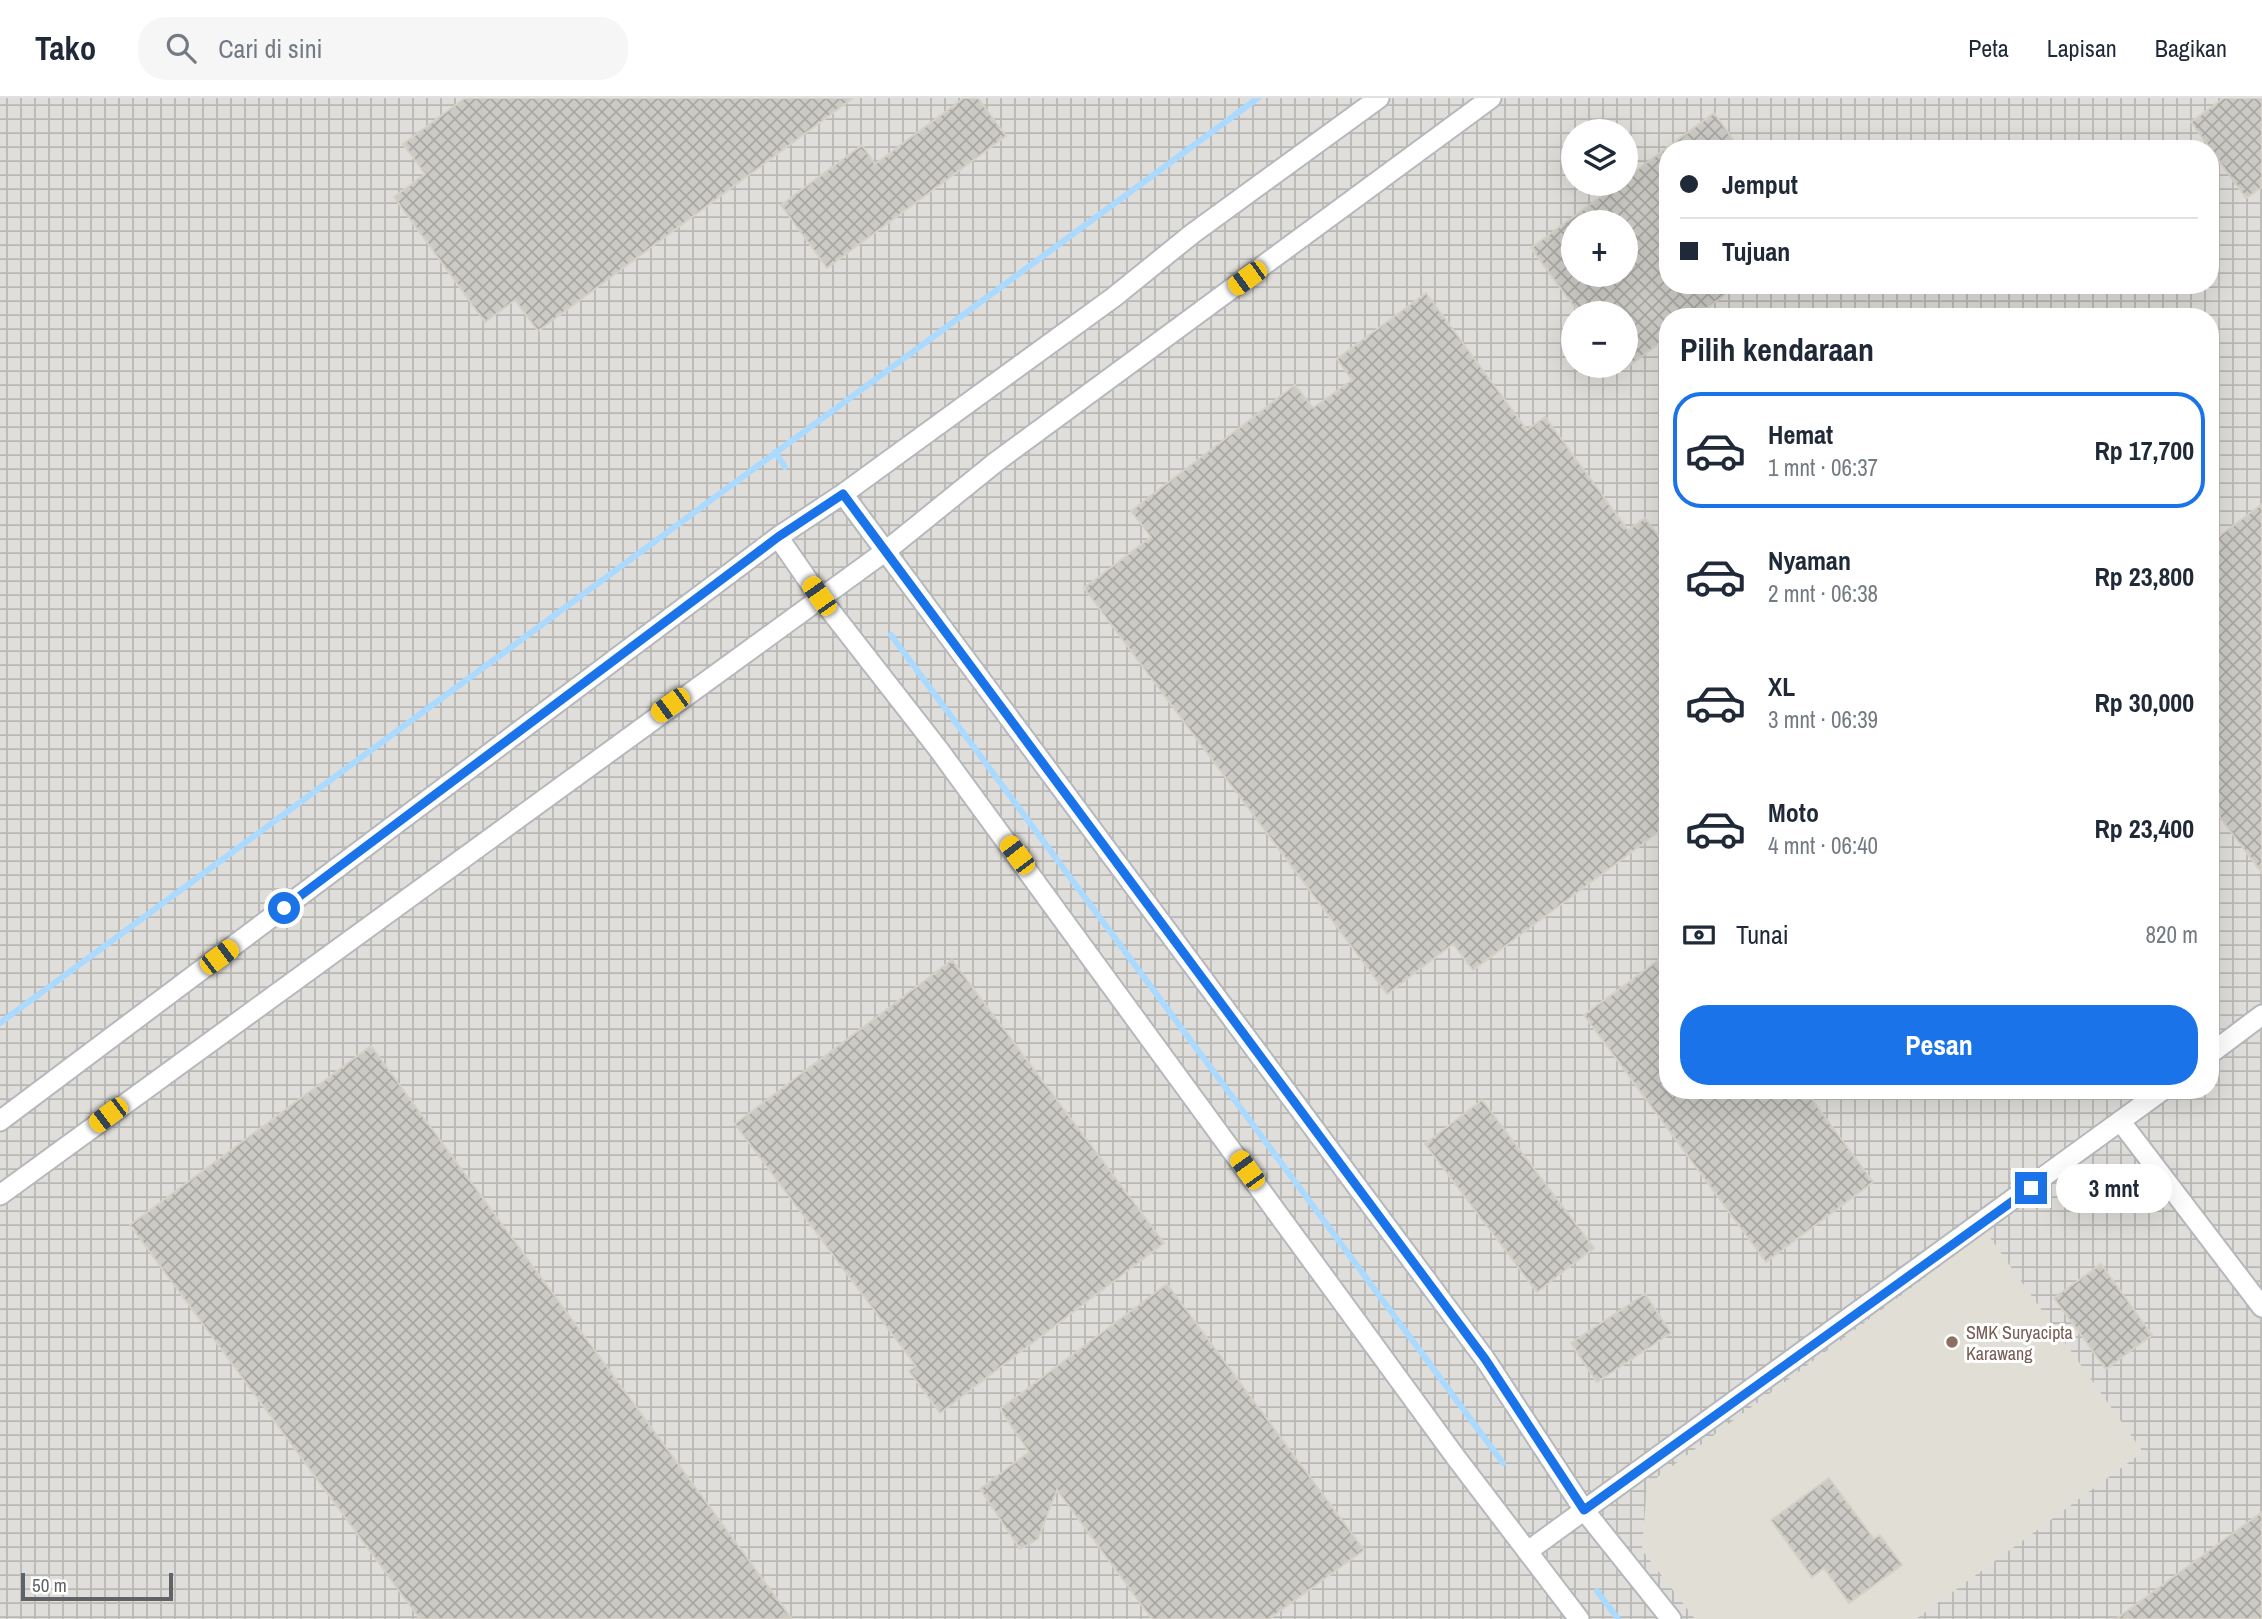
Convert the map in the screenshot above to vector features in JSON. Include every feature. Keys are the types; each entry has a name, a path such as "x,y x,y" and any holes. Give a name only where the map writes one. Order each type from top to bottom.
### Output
{"street":[{"path":"0,1121 778,537 843,494 1378,98"},
{"path":"0,1195 819,596 887,550 996,462 1491,98"},
{"path":"843,494 1485,1359 1584,1510 1671,1619"},
{"path":"778,537 819,596 947,760 1457,1459 1579,1619"},
{"path":"2219,1047 2262,1015"},
{"path":"1528,1550 2151,1099"},
{"path":"2121,1122 2262,1307"}],"shaded area":[{"path":"0,98 2262,98 2262,1619 0,1619"},
{"name":"SMK Suryacipta Karawang","path":"1986,1232 2143,1452 1916,1619 1695,1619 1642,1550 1647,1485"}],"building":[{"path":"465,98 853,98 538,331 515,300 485,322 394,197 425,174 403,144"},
{"path":"964,98 978,98 1006,136 827,268 781,205 862,145 875,164"},
{"path":"2224,98 2262,98 2262,187 2246,198 2219,161 2219,140 2204,140 2191,122"},
{"path":"1714,113 1734,140 1677,140"},
{"path":"1659,154 1659,294 1726,294 1707,308 1659,308 1659,344 1638,359 1638,301 1570,301 1531,248 1561,226 1561,287 1638,287 1638,210 1583,210 1602,196 1638,196 1638,169"},
{"path":"1426,293 1527,430 1545,417 1628,530 1645,518 1659,537 1659,832 1473,970 1453,944 1387,994 1084,588 1151,537 1131,511 1295,385 1313,408 1352,380 1337,359"},
{"path":"2262,504 2262,873 2219,816 2219,536"},
{"path":"952,960 1164,1243 940,1413 909,1371 916,1366 735,1124"},
{"path":"1659,960 1659,1099 1812,1099 1873,1182 1766,1262 1584,1015"},
{"path":"371,1046 792,1619 420,1619 130,1225"},
{"path":"1482,1100 1594,1248 1537,1292 1425,1144"},
{"path":"2101,1264 2152,1335 2106,1369 2054,1298"},
{"path":"1167,1284 1364,1550 1269,1619 1152,1619 1057,1490 1038,1539 1020,1549 980,1489 1029,1452 1000,1409"},
{"path":"1645,1294 1671,1333 1597,1382 1571,1343"},
{"path":"1829,1478 1874,1539 1880,1535 1902,1565 1849,1603 1824,1568 1812,1577 1771,1520"},
{"path":"2262,1512 2262,1619 2116,1619"}],"waterway":[{"path":"0,1023 1258,98"},
{"path":"775,452 785,467"},
{"path":"891,635 1503,1463"},
{"path":"1597,1591 1618,1619"}],"place":[{"name":"SMK Suryacipta Karawang","path":"1952,1342"}],"route":[{"path":"284,908 778,537 843,494 1485,1359 1584,1510 2031,1188"}]}
